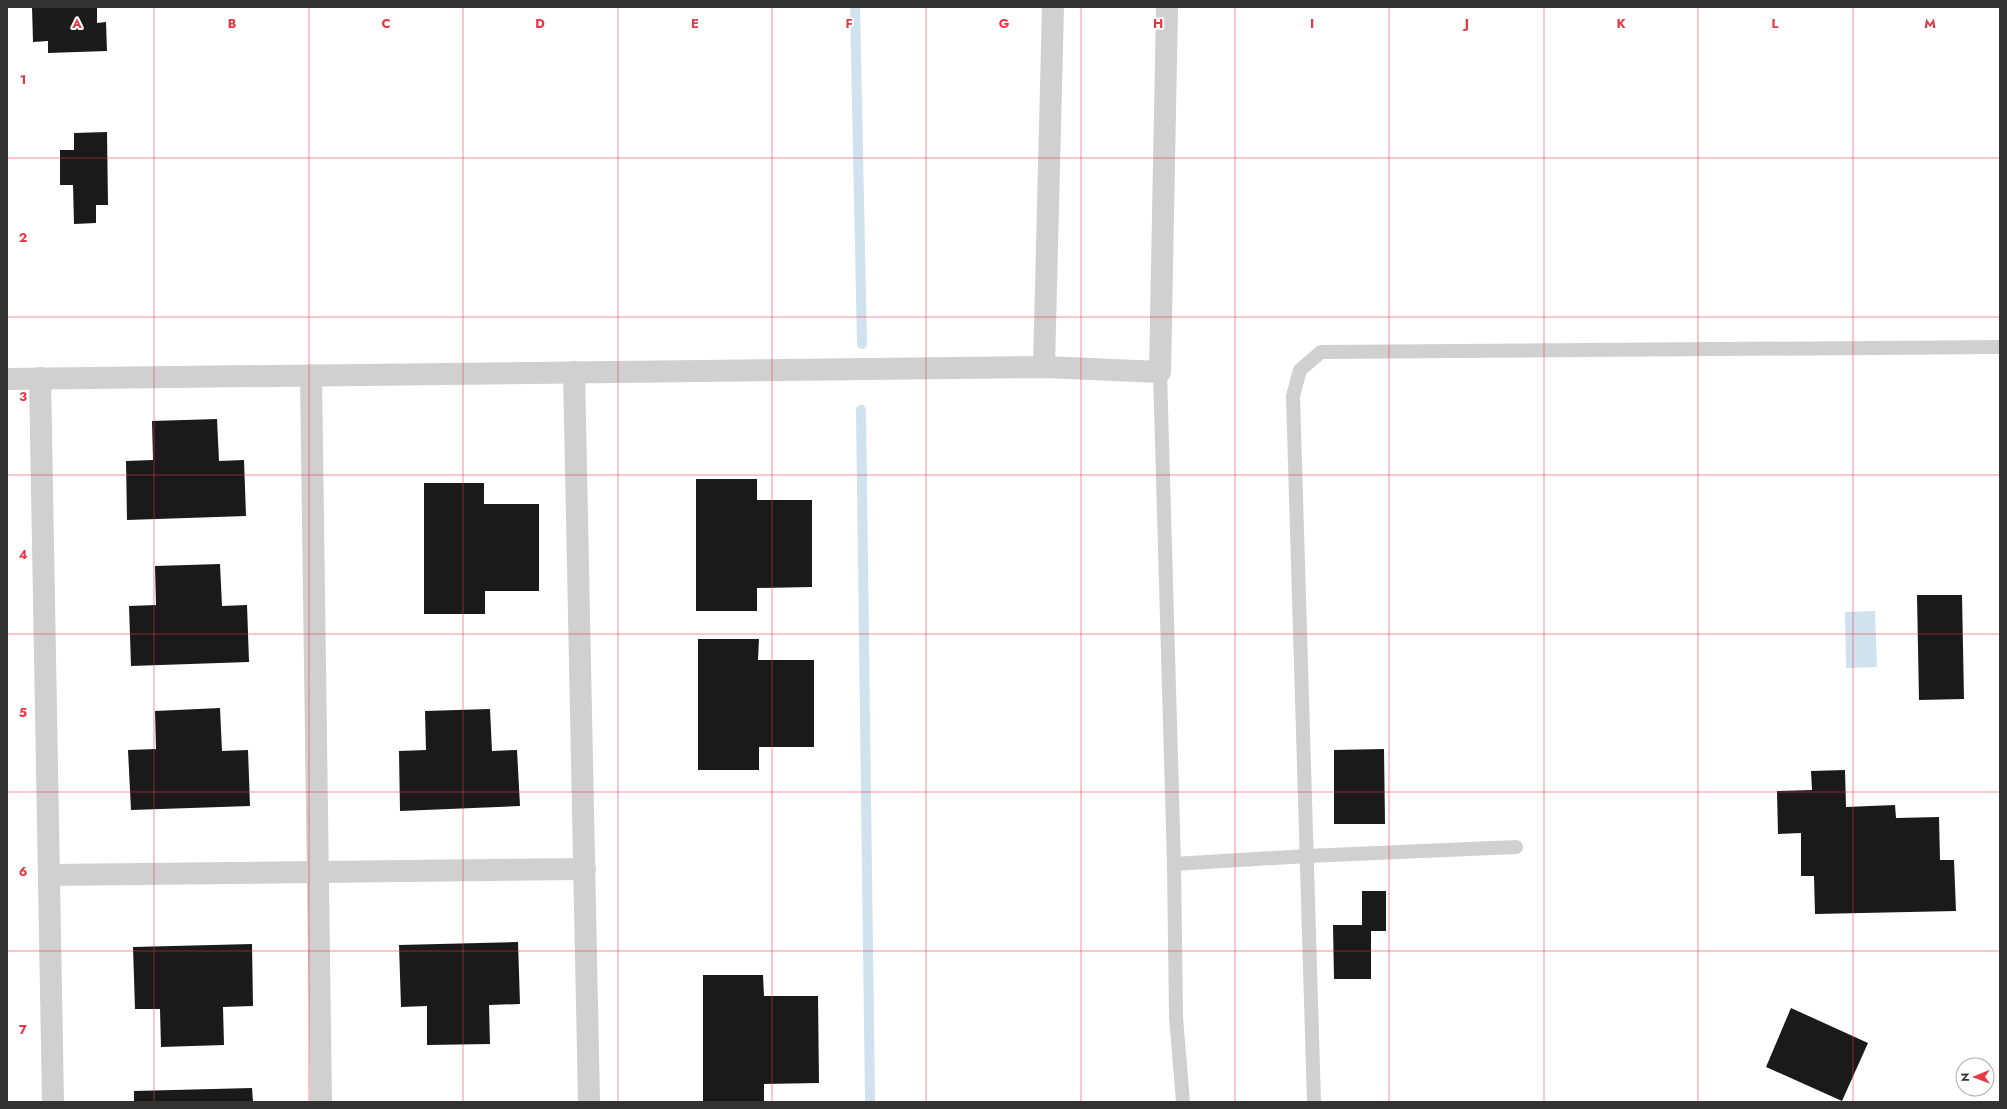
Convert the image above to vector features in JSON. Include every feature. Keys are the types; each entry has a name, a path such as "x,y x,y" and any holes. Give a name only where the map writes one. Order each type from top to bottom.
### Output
{"street":[{"path":"1044,367 1053,7"},
{"path":"7,379 1044,367 1160,372 1167,7"},
{"path":"574,372 589,1102"},
{"path":"311,375 321,1102"},
{"path":"40,378 53,1102"},
{"path":"49,875 585,869"}],"lane":[{"path":"1314,1102 1293,396 1300,370 1321,352 2000,347"},
{"path":"1160,372 1174,864 1176,1017 1183,1102"},
{"path":"1174,864 1306,856 1516,847"}],"water":[{"path":"1875,611 1877,667 1846,668 1845,612"}],"building":[{"path":"32,7 97,7 97,23 106,22 107,51 48,53 48,41 33,42"},
{"path":"107,132 108,205 96,205 96,223 74,224 73,185 60,185 60,150 74,150 74,133"},
{"path":"217,419 219,461 244,460 246,516 127,520 126,461 153,460 152,421"},
{"path":"696,479 757,479 757,500 812,500 812,587 757,588 757,611 696,611"},
{"path":"424,483 484,483 484,504 539,504 539,591 485,591 485,614 424,614"},
{"path":"220,564 222,606 247,605 249,662 131,666 129,606 156,605 155,566"},
{"path":"1917,595 1962,595 1964,699 1919,700"},
{"path":"698,639 759,639 758,660 814,660 814,747 759,747 759,770 698,770"},
{"path":"220,708 222,751 248,750 250,806 131,810 128,750 156,749 155,711"},
{"path":"490,709 492,751 517,750 520,806 400,811 399,751 426,750 425,711"},
{"path":"1384,749 1385,824 1334,824 1334,750"},
{"path":"1845,770 1846,807 1895,805 1896,818 1939,817 1940,860 1954,860 1956,911 1815,914 1814,876 1801,876 1801,833 1778,834 1777,791 1812,790 1811,771"},
{"path":"1362,891 1386,891 1386,931 1371,931 1371,979 1334,979 1333,925 1362,925"},
{"path":"518,942 520,1004 489,1005 490,1044 427,1045 427,1006 401,1007 399,945"},
{"path":"252,944 253,1006 223,1007 224,1045 161,1047 160,1009 135,1009 133,947"},
{"path":"703,975 763,975 764,996 818,996 819,1083 764,1084 764,1102 703,1102"},
{"path":"1791,1008 1868,1043 1842,1101 1766,1067"},
{"path":"252,1088 253,1102 134,1102 134,1091"}],"waterway":[{"path":"855,7 862,344"},
{"path":"861,410 870,1102"}]}
